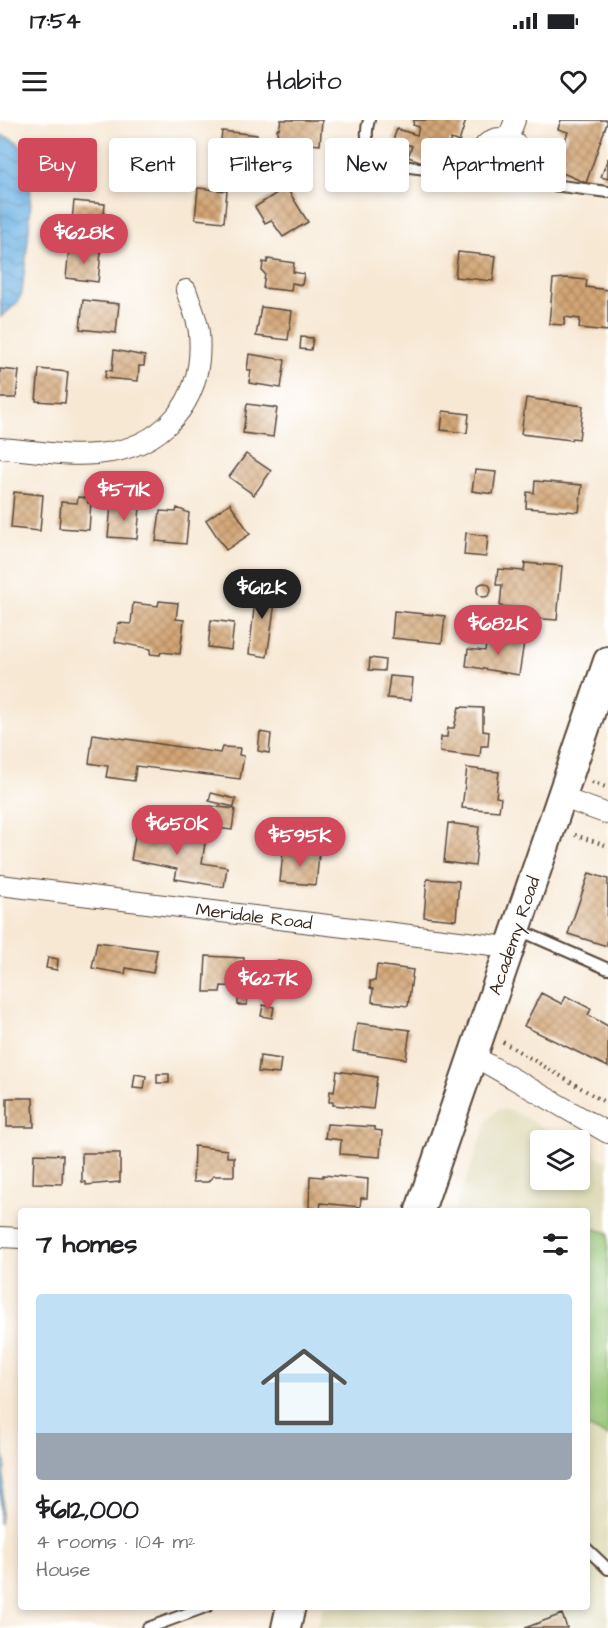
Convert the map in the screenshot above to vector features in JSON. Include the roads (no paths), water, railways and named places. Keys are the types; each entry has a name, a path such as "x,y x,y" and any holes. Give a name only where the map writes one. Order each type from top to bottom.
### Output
{"main road":[{"name":"Academy Road","path":"421,1208 608,661"},
{"path":"286,1628 290,1610"}],"street":[{"path":"508,138 515,120"},
{"path":"0,448 95,454 120,451 165,428 182,408 195,386 200,362 199,330 186,290"},
{"path":"560,797 608,814"},
{"name":"Meridale Road","path":"0,885 512,938"},
{"path":"472,1055 608,1132"},
{"path":"0,1237 18,1238"}],"lane":[{"path":"369,120 366,140 376,159 386,164 421,169"},
{"path":"566,187 608,192"},
{"path":"512,938 608,969"},
{"path":"590,1552 608,1569"},
{"path":"148,1628 197,1610"}],"water":[{"path":"0,135 9,137 18,143 18,192 31,192 31,196 22,293 16,304 1,317"},
{"path":"0,1429 5,1465 0,1524"}]}
